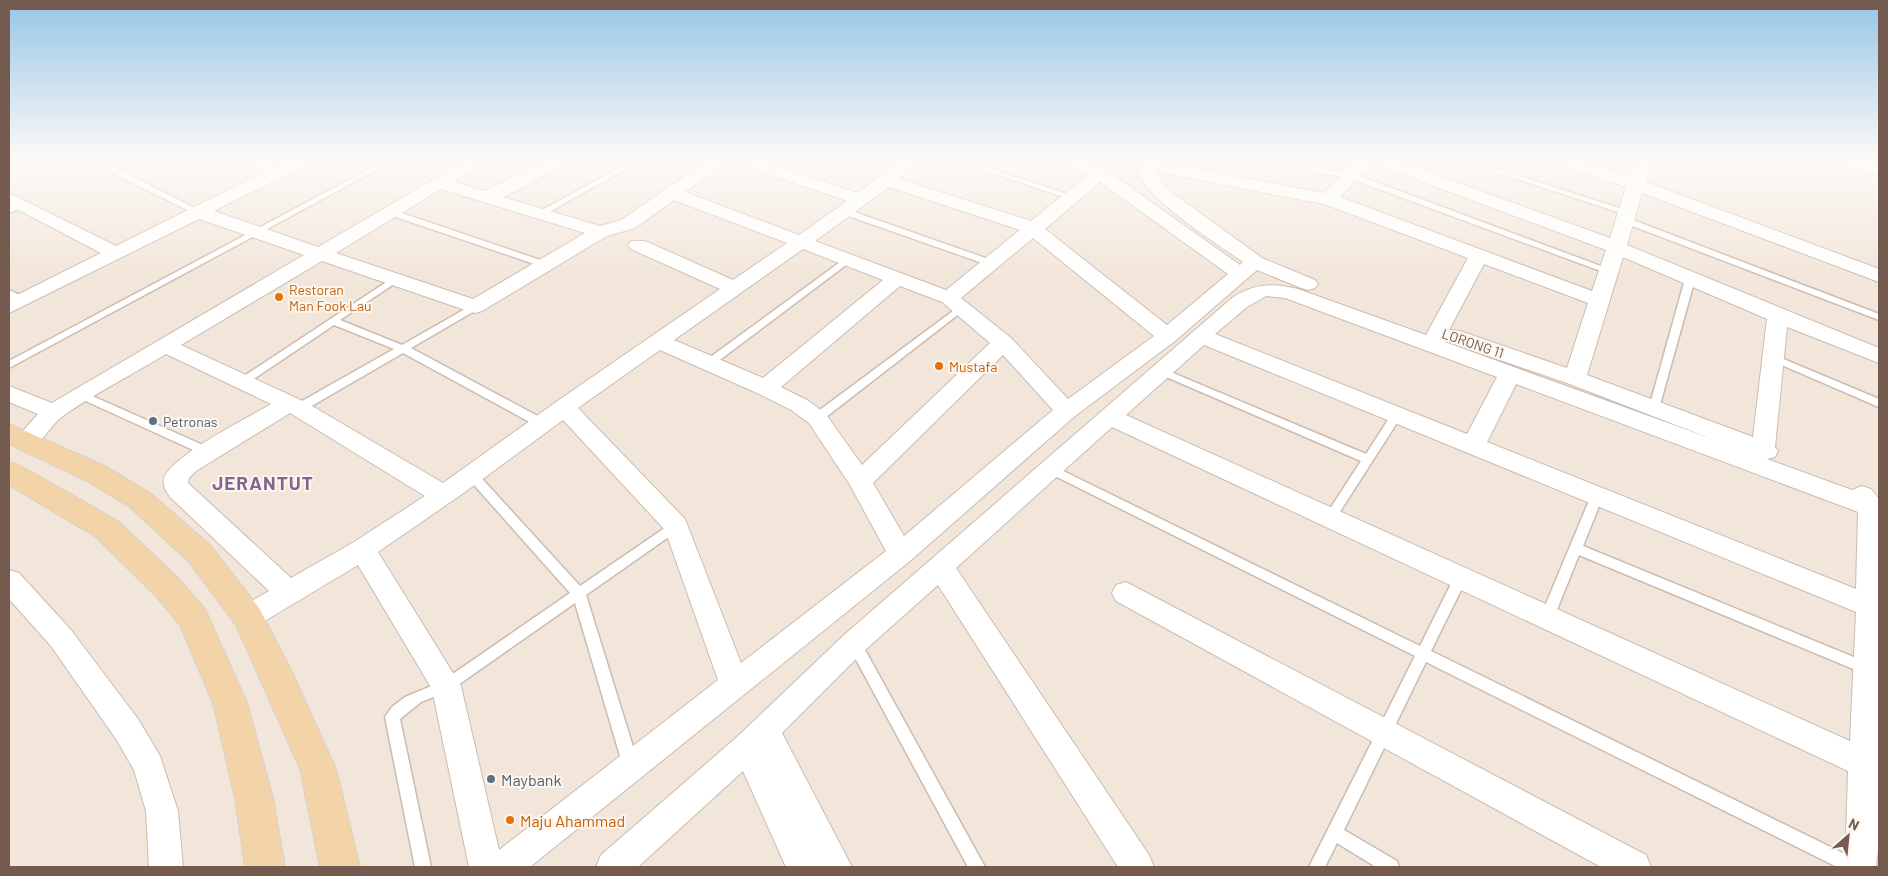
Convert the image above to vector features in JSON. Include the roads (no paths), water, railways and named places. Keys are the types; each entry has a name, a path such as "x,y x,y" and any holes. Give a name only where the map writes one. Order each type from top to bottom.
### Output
{"main road":[{"path":"18,437 95,473 140,500 200,554 248,617 274,670 318,770 340,867"},
{"path":"9,472 107,529 168,588 193,618 230,703 254,798 265,867"}],"street":[{"path":"13,300 116,253 222,200"},
{"path":"18,437 53,412 163,345 410,200"},
{"path":"492,200 600,232"},
{"path":"198,212 318,255 475,307 600,232 628,224 661,200"},
{"path":"689,200 955,303 1003,343 1068,411"},
{"path":"839,200 851,205"},
{"path":"248,617 287,592 363,550 800,243 858,200"},
{"path":"946,200 1032,228 1167,336"},
{"path":"955,303 992,263 1068,200"},
{"path":"504,867 901,554 1068,411 1167,336 1248,268 1141,200"},
{"name":"LORONG 11","path":"1169,200 1248,268 1279,274 1435,338 1575,378 1654,408 1836,479 1860,493 1866,498 1871,507"},
{"path":"1330,200 1599,300"},
{"path":"1489,200 1616,247 1778,316 1879,356"},
{"path":"1575,378 1631,200"},
{"path":"1678,200 1879,276"},
{"path":"13,204 116,253"},
{"path":"638,245 734,288"},
{"path":"1435,338 1479,255"},
{"path":"765,388 896,279"},
{"path":"627,862 854,643 1245,297 1264,289 1291,293 1435,338 1510,374 1871,507 1870,606 1873,681 1864,763 1864,855"},
{"path":"1763,450 1778,316"},
{"path":"1201,336 1870,606"},
{"path":"658,341 765,388 799,405 816,418 860,481 901,554"},
{"path":"860,481 1003,343"},
{"path":"163,345 294,406 443,495"},
{"path":"1473,446 1510,374"},
{"path":"9,393 53,412"},
{"path":"287,592 179,492 175,484 176,476 187,465 294,406"},
{"path":"564,407 676,526 735,686"},
{"path":"1110,417 1864,763"},
{"path":"1021,451 1051,468"},
{"path":"363,550 446,686 486,867"},
{"path":"941,567 1137,867"},
{"path":"9,581 62,638 127,729 149,766 162,811 166,867"},
{"path":"1126,593 1634,867"},
{"path":"756,739 803,867"},
{"path":"756,739 835,867"}],"lane":[{"path":"174,200 198,212"},
{"path":"9,365 316,200"},
{"path":"539,214 564,200"},
{"path":"1416,200 1608,271"},
{"path":"1580,200 1626,216 1879,317"},
{"path":"851,205 992,263"},
{"path":"390,212 546,265"},
{"path":"709,363 847,260"},
{"path":"1654,408 1690,279"},
{"path":"242,382 394,280"},
{"path":"816,418 955,303"},
{"path":"294,406 404,348 475,307"},
{"path":"333,321 404,348 541,424"},
{"path":"1774,358 1879,403"},
{"path":"1161,371 1368,459"},
{"path":"81,395 208,452"},
{"path":"1330,518 1397,415"},
{"path":"1051,468 1423,654 1864,855"},
{"path":"471,474 579,594 631,767"},
{"path":"1547,618 1597,496"},
{"path":"423,867 392,717 401,706 446,686 676,526"},
{"path":"1576,548 1873,681"},
{"path":"1317,867 1461,578"},
{"path":"854,643 977,867"},
{"path":"1334,833 1391,867"}],"place":[{"name":"Restoran Man Fook Lau","path":"279,297"},
{"name":"Mustafa","path":"939,366"},
{"name":"Petronas","path":"153,421"},
{"name":"Maybank","path":"491,779"},
{"name":"Maju Ahammad","path":"510,820"}],"district":[{"name":"JERANTUT","path":"263,482"}]}
